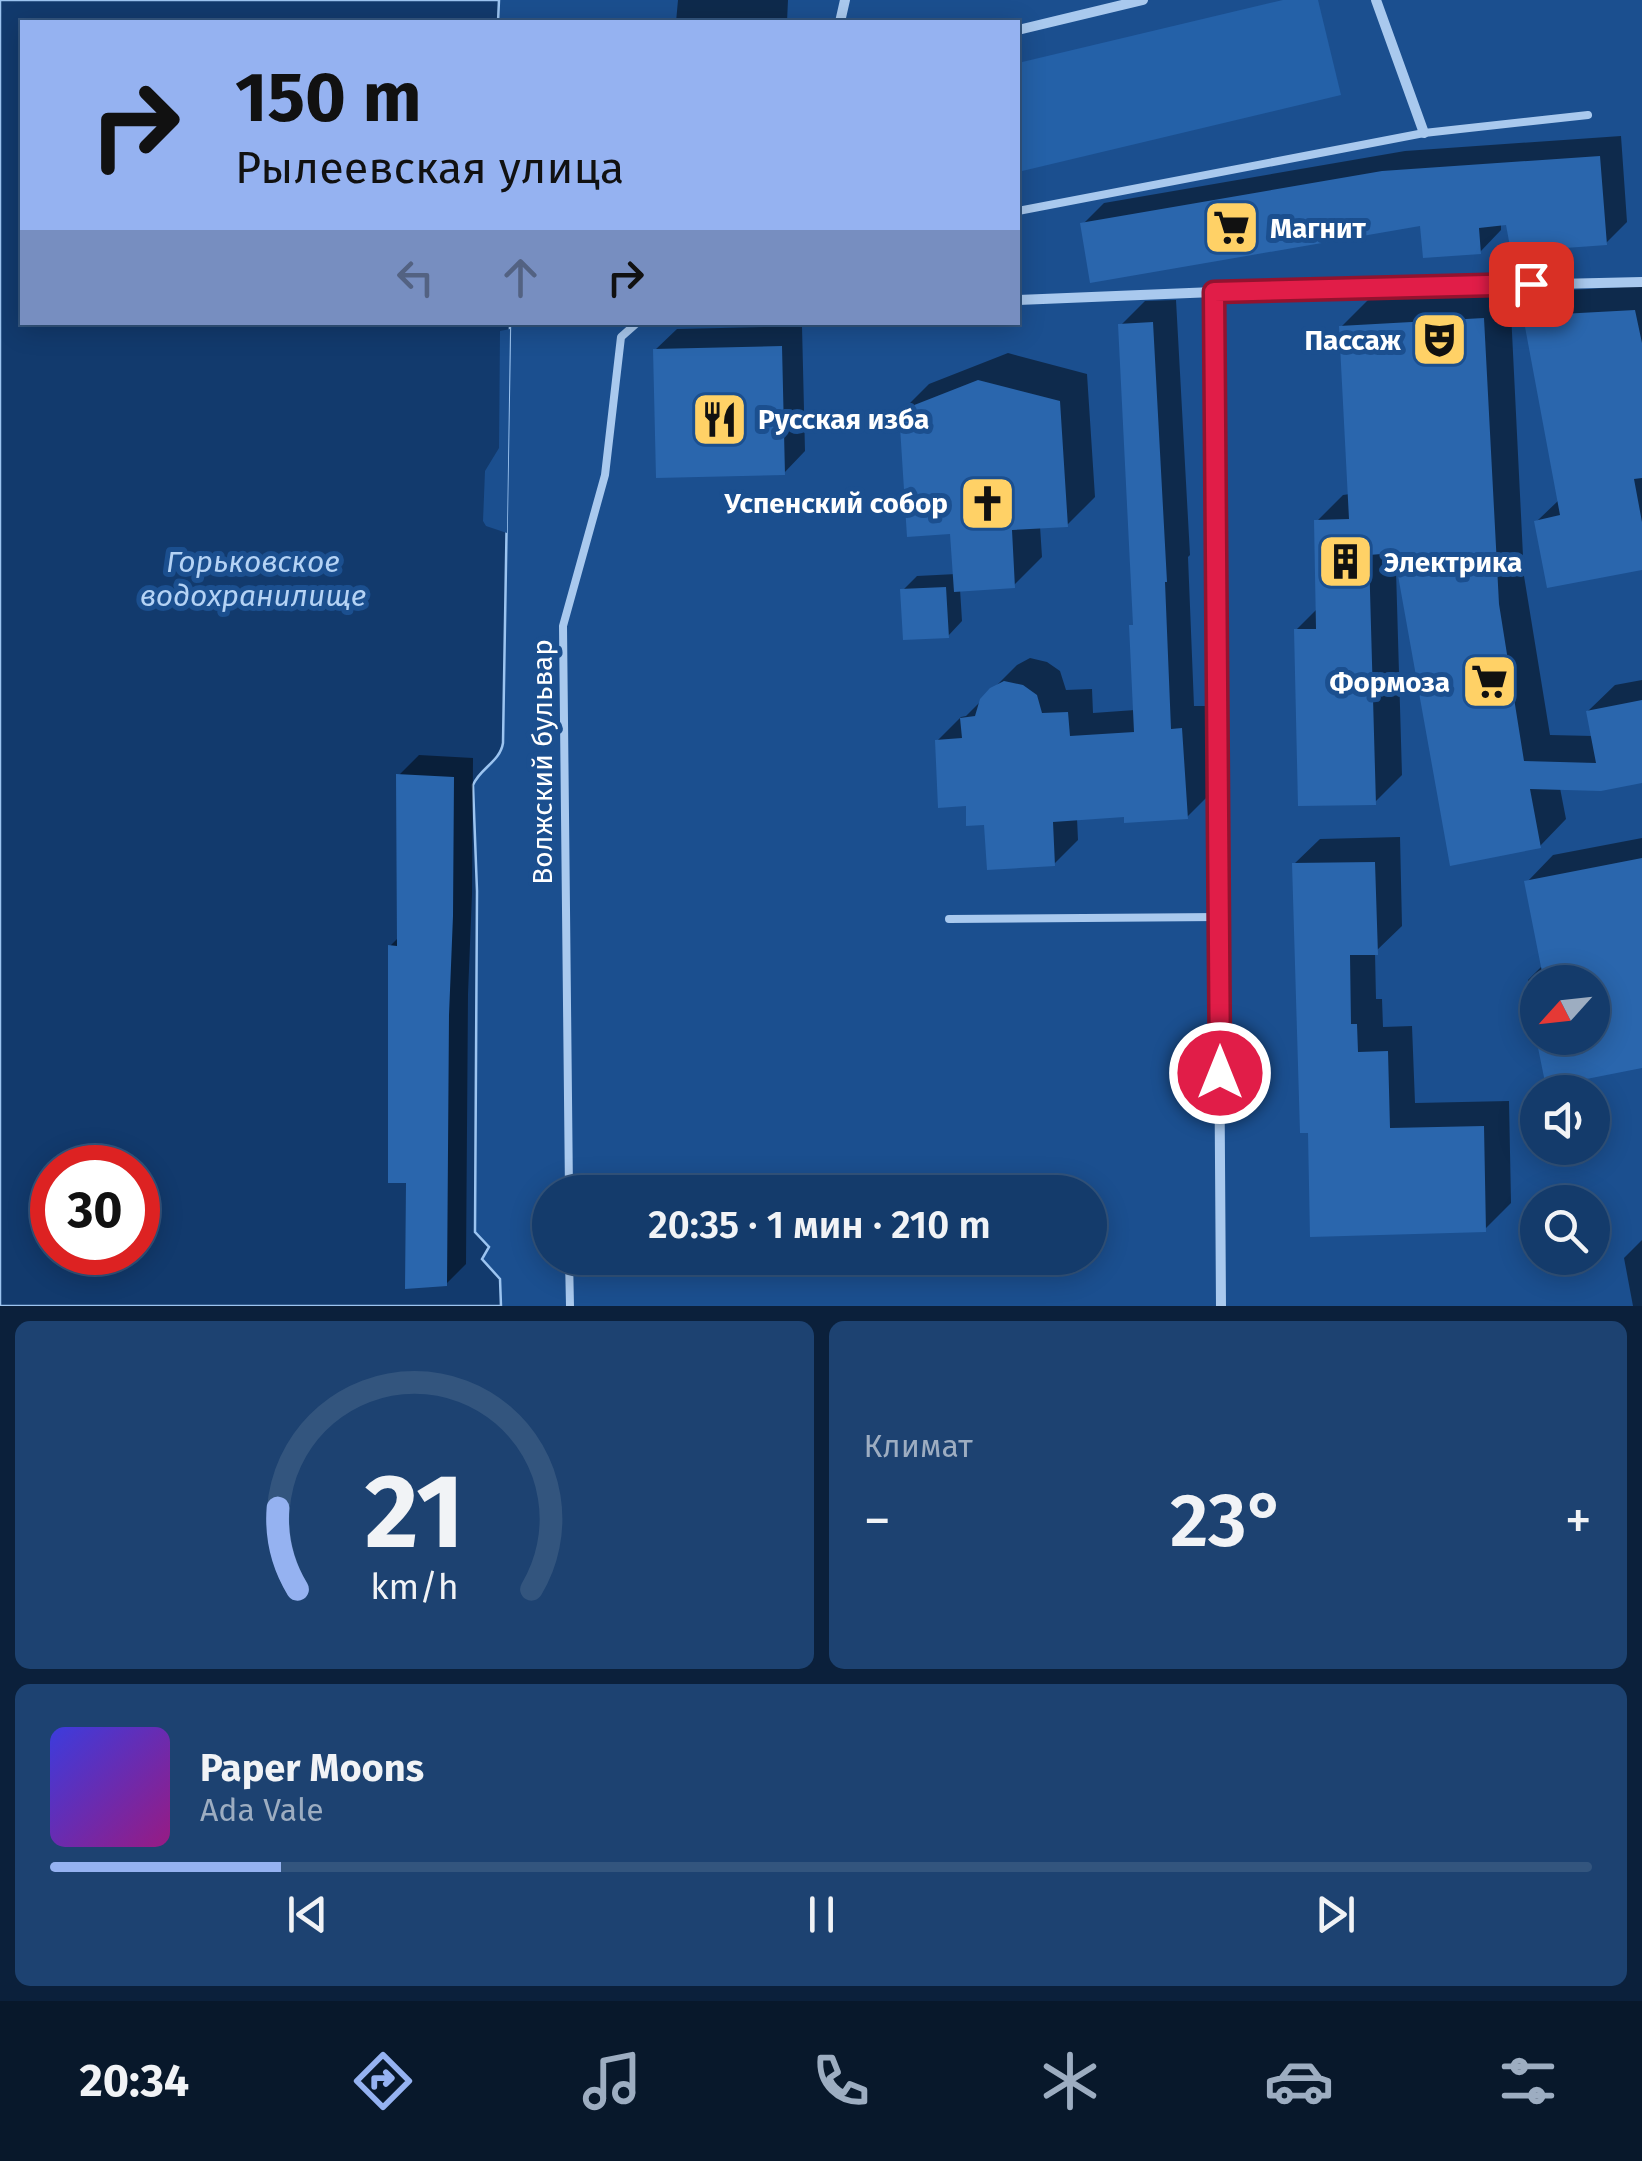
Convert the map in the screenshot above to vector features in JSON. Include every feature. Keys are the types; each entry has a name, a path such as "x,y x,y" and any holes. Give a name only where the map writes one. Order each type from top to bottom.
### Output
{"street":[{"path":"1020,30 1142,0"},
{"path":"1376,0 1424,133"},
{"path":"1020,300 1642,282"},
{"path":"1214,292 1222,1306"}],"lane":[{"path":"1020,211 1424,133 1588,115"},
{"name":"Волжский бульвар","path":"568,1175 564,626 605,475 621,337 635,325"},
{"path":"949,919 1219,917"},
{"path":"569,1275 570,1306"}],"shaded area":[{"path":"1283,0 1318,0 1341,95 1020,172 1020,63"}],"water":[{"name":"Горьковское водохранилище","path":"0,0 499,0 498,20 20,20 20,325 510,325 503,743 473,785 477,891 475,1232 489,1247 482,1259 500,1279 501,1306 0,1306"}],"pier":[{"path":"510,329 507,533 486,526 483,521 485,471 499,448 500,331"}],"building":[{"path":"1600,156 1607,245 1511,252 1506,225 1479,228 1481,254 1423,258 1420,226 1090,283 1080,223 1382,171"},
{"path":"1635,310 1642,343 1642,478 1634,479 1642,522 1642,570 1547,588 1534,521 1560,515 1523,316"},
{"path":"1484,318 1499,604 1524,761 1596,763 1586,711 1642,700 1642,783 1601,791 1530,789 1541,848 1450,866 1394,553 1369,555 1376,805 1298,806 1294,629 1316,629 1314,520 1349,519 1339,326"},
{"path":"1153,322 1171,729 1182,728 1188,819 1124,823 1124,817 1053,822 1055,866 987,870 984,825 966,826 966,806 938,808 935,740 962,738 960,718 975,716 980,699 990,688 1004,681 1023,685 1037,695 1042,713 1068,712 1070,736 1134,732 1129,625 1133,625 1118,324"},
{"name":"Русская изба","path":"782,346 785,475 656,478 653,349"},
{"path":"978,380 1060,401 1068,527 1012,530 1015,588 954,592 950,534 907,537 899,411"},
{"path":"946,587 949,638 903,640 900,589"},
{"path":"396,774 454,777 447,1286 405,1289 406,1183 388,1183 388,945 397,946"},
{"path":"1642,858 1642,1068 1607,1075 1544,1075 1539,1055 1610,1055 1610,965 1541,965 1524,881"},
{"path":"1375,862 1378,955 1350,955 1351,1024 1357,1024 1358,1052 1388,1051 1390,1128 1484,1126 1486,1232 1310,1237 1308,1133 1300,1133 1292,863"}],"place":[{"name":"Магнит","path":"1231,228"},
{"name":"Пассаж","path":"1440,340"},
{"name":"Русская изба","path":"719,419"},
{"name":"Успенский собор","path":"987,503"},
{"name":"Электрика","path":"1345,562"},
{"name":"Формоза","path":"1489,682"}],"route":[{"path":"1220,1073 1214,292 1531,284"}]}
